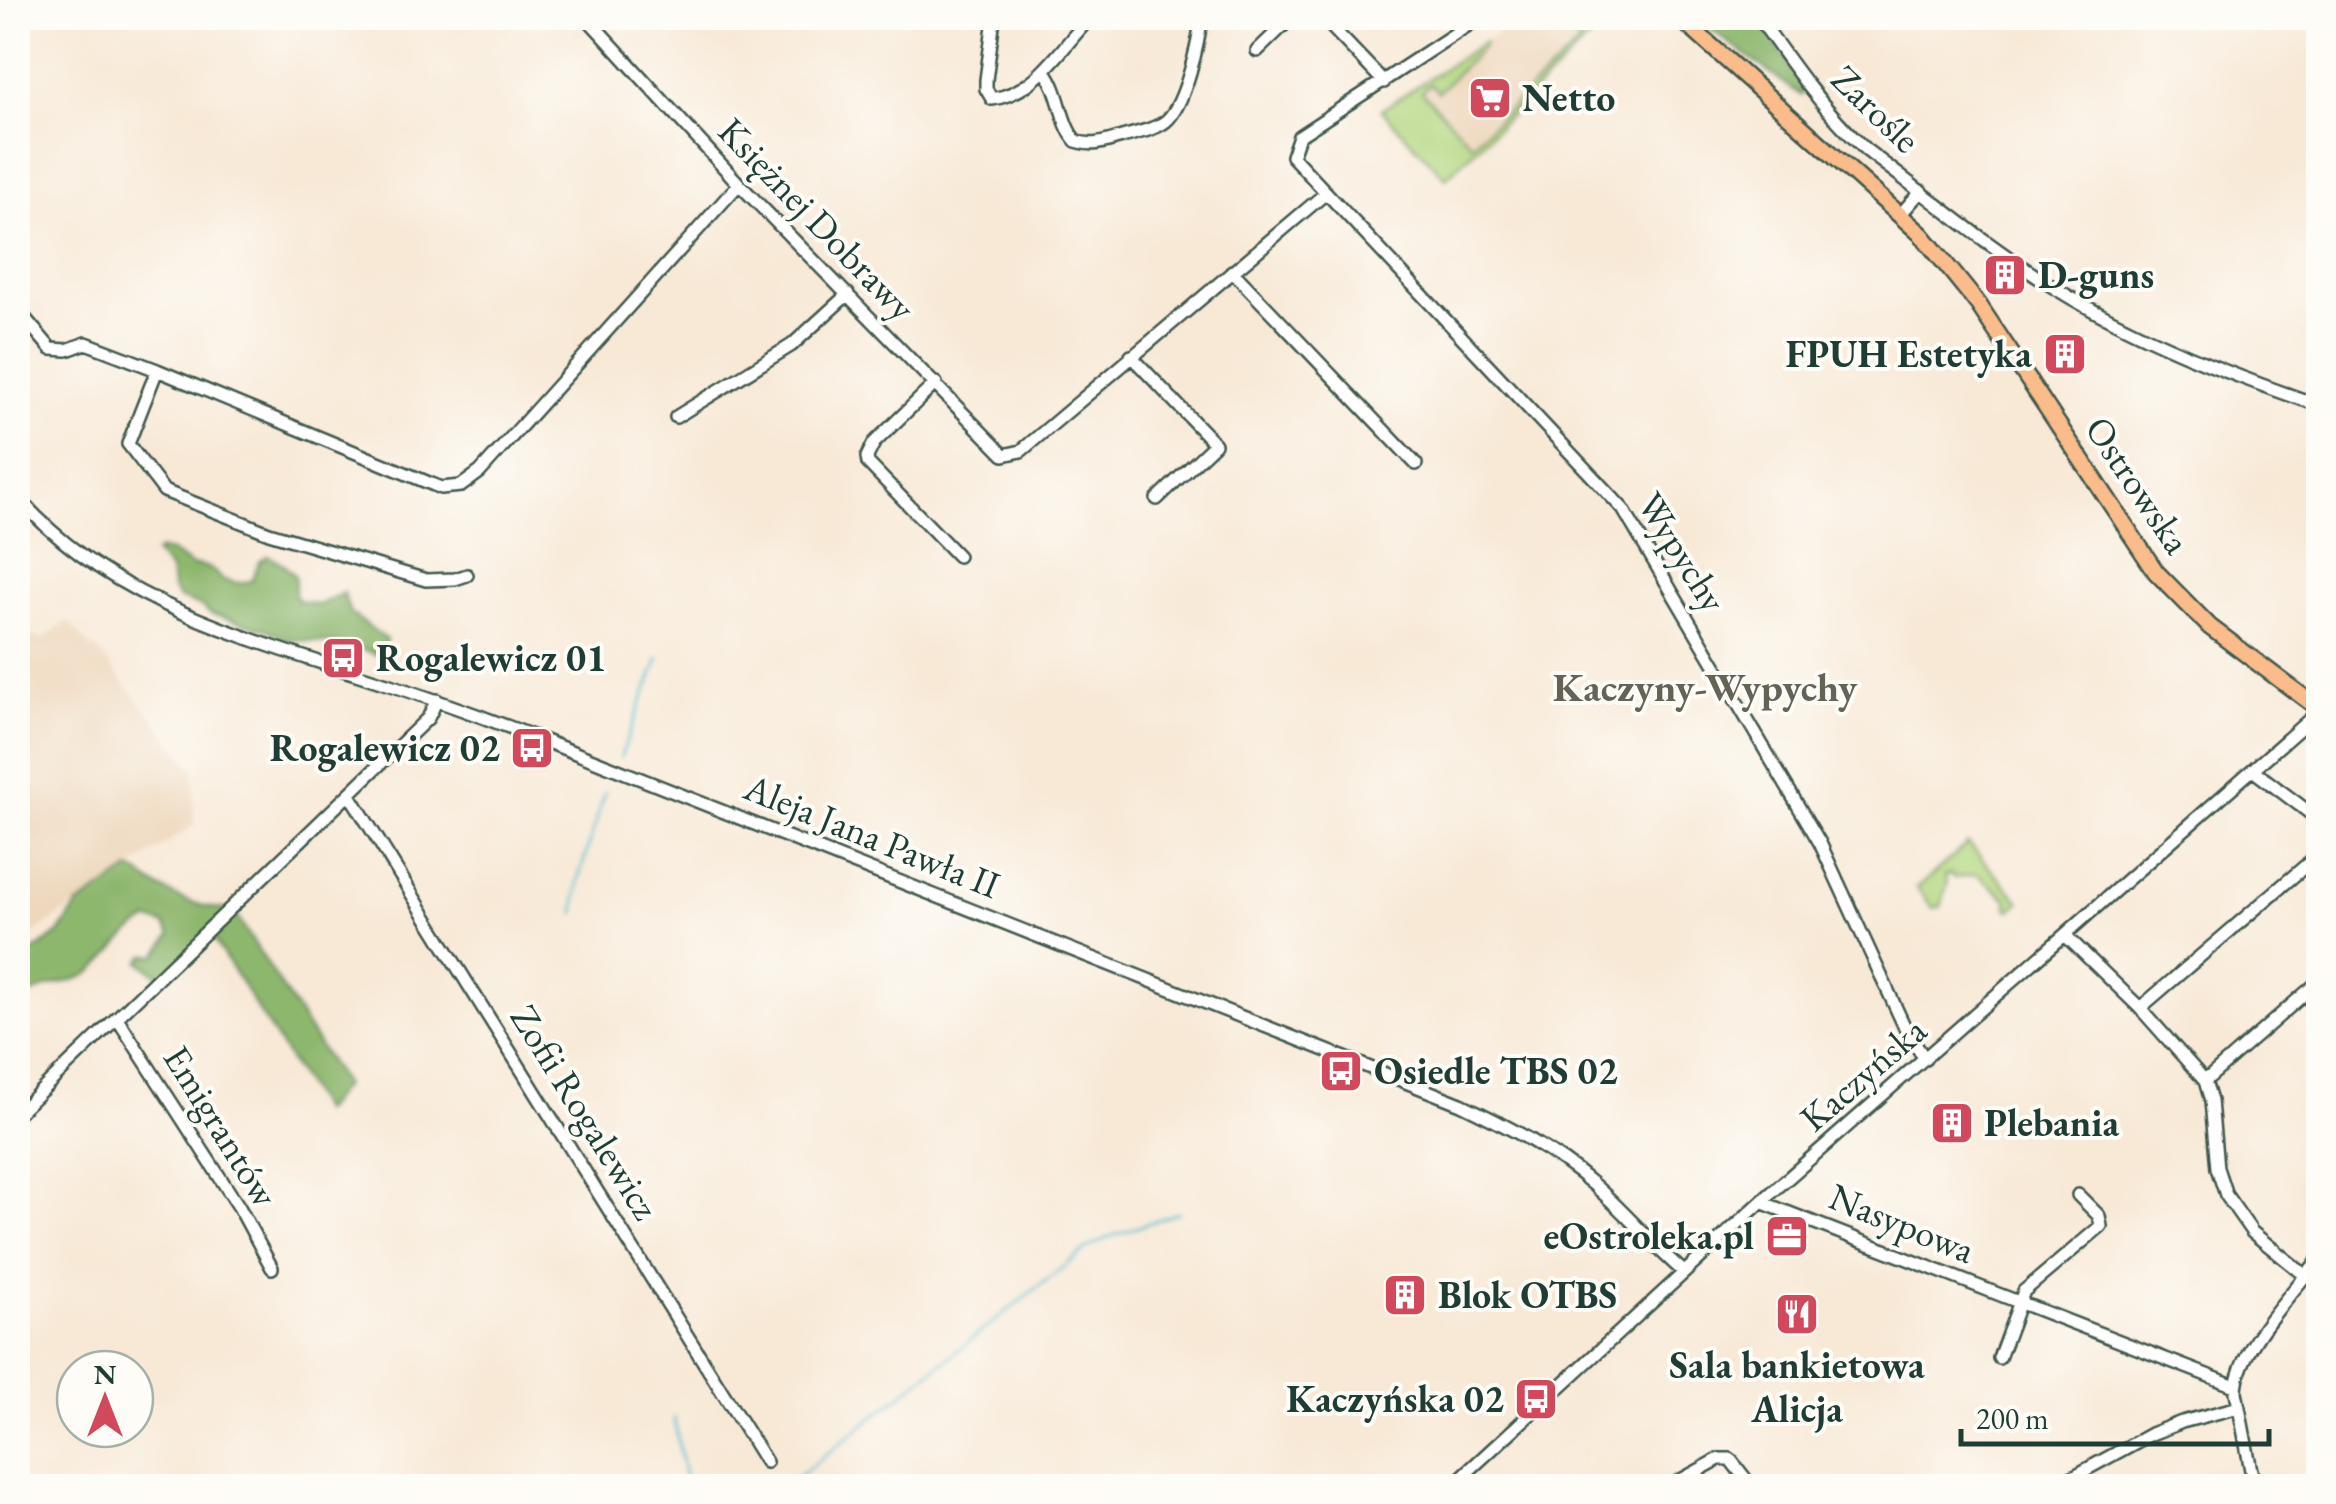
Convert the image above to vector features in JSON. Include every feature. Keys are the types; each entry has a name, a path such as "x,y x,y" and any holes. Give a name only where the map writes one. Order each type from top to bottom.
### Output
{"main road":[{"name":"Ostrowska","path":"1680,18 1922,235 1978,304 2156,572 2210,627 2318,710"}],"street":[{"name":"Księżnej Dobrawy","path":"586,18 739,184 999,450 1010,456 1021,451 1131,356"},
{"path":"994,18 986,80 992,99 1012,93 1045,71 1090,18"},
{"path":"1045,71 1054,83 1069,132 1076,140 1100,144 1152,128 1170,117 1186,82 1195,59 1201,18"},
{"path":"1257,51 1291,18"},
{"path":"1323,18 1384,82 1479,18"},
{"name":"Zarośle","path":"1759,18 1840,126 1866,150 2046,282 2092,309 2278,391 2318,404"},
{"name":"Wypychy","path":"1384,82 1299,136 1292,156 1623,510 1820,843 1906,1030 1926,1059"},
{"path":"18,310 51,349 67,350 86,343 441,488 461,486 480,472 739,184"},
{"name":"Zarośle","path":"1900,214 1920,191"},
{"path":"1158,499 1215,444 1131,356 1326,192"},
{"path":"1232,271 1416,464"},
{"path":"676,417 792,345 848,294"},
{"path":"157,370 128,444 164,491 269,534 426,580 467,575"},
{"path":"936,383 874,442 867,457 868,463 958,556"},
{"name":"Aleja Jana Pawła II","path":"18,497 88,562 192,620 436,700 782,832 1461,1104 1514,1129 1558,1156 1617,1206 1684,1272"},
{"path":"18,1114 428,718 436,700"},
{"name":"Kaczyńska","path":"1452,1486 1762,1202 2254,772 2318,710"},
{"path":"2254,772 2318,820"},
{"name":"Zofii Rogalewicz","path":"350,795 766,1462"},
{"path":"2140,1008 2318,855"},
{"path":"2066,936 2140,1008 2205,1082 2211,1101 2217,1168 2226,1196 2252,1232 2306,1276"},
{"path":"2205,1082 2318,982"},
{"name":"Emigrantów","path":"116,1018 239,1207 272,1268"},
{"path":"2000,1358 2024,1291 2101,1226 2099,1216 2078,1194"},
{"name":"Nasypowa","path":"1762,1202 2235,1386"},
{"path":"2254,1486 2235,1386 2247,1355 2318,1260"},
{"path":"2056,1486 2151,1434 2238,1407"},
{"path":"1670,1486 1719,1459 1730,1459 1751,1486"}],"shaded area":[{"path":"1521,18 1580,18 1604,24 1446,178 1381,110"},
{"path":"68,621 92,649 95,647 194,769 194,825 18,944 18,630 41,640"}],"green space":[{"path":"1556,18 1580,18 1604,24 1446,178 1381,110 1484,42 1438,92 1430,84 1422,92 1472,144 1580,43 1573,36 1578,29 1568,19 1562,24"},
{"path":"1695,18 1758,18 1807,88 1801,95"},
{"path":"160,550 236,583 252,581 259,562 268,556 295,576 295,595 299,601 319,605 343,593 350,613 386,639 384,653 381,656 347,644 284,639 268,630 211,614 179,598 172,588 170,570 155,553"},
{"path":"1968,843 2020,902 2011,910 2007,899 1977,874 1954,878 1945,875 1947,884 1941,907 1933,908 1917,888"},
{"path":"130,870 190,902 233,910 344,1085 322,1112 210,933 203,948 165,980 140,962 145,955 157,955 171,935 164,924 149,920 84,976 31,995 18,993 18,962 59,933 77,906"}],"waterway":[{"path":"620,758 659,658"},
{"path":"575,914 578,880 605,792"},
{"path":"786,1486 1086,1249 1179,1212"},
{"path":"674,1418 686,1486"}],"place":[{"name":"Netto","path":"1490,98"},
{"name":"D-guns","path":"2005,275"},
{"name":"FPUH Estetyka","path":"2065,354"},
{"name":"Rogalewicz 01","path":"343,658"},
{"name":"Rogalewicz 02","path":"532,748"},
{"name":"Osiedle TBS 02","path":"1341,1071"},
{"name":"Plebania","path":"1952,1123"},
{"name":"eOstroleka.pl","path":"1787,1236"},
{"name":"Blok OTBS","path":"1405,1295"},
{"name":"Sala bankietowa Alicja","path":"1797,1314"},
{"name":"Kaczyńska 02","path":"1536,1399"}],"district":[{"name":"Kaczyny-Wypychy","path":"1705,687"}]}
